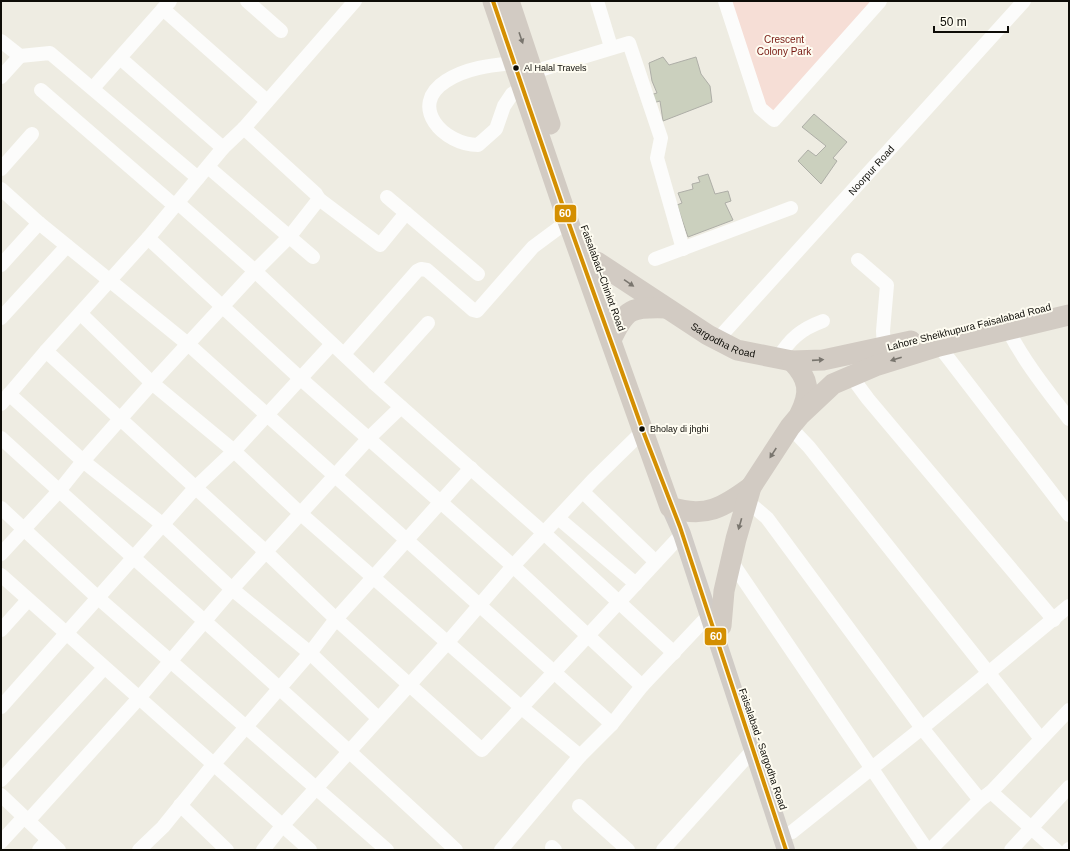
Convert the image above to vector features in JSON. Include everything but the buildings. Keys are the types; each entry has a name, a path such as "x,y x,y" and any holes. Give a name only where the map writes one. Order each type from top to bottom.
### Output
{"highway":[{"name":"Faisalabad–Chiniot Road","path":"493,1 524,71 597,262 643,431 676,509"},
{"name":"Faisalabad–Chiniot Road","path":"509,1 524,71 568,221 615,331 676,509"},
{"name":"Sargodha Road","path":"597,262 666,308 737,350 785,360 823,360 876,355"},
{"name":"Lahore Sheikhupura Faisalabad Road","path":"876,355 1069,302"},
{"path":"615,331 625,315 636,309 666,308"},
{"name":"Lahore Sheikhupura Faisalabad Road","path":"876,355 938,346 1069,315"},
{"path":"795,421 833,384 852,376 876,355"},
{"path":"715,621 749,494 807,401 807,386 802,372 785,360"},
{"path":"676,509 697,513 708,511 749,494"}],"main road":[{"name":"Faisalabad - Sargodha Road","path":"676,509 682,534 798,850"},
{"name":"Faisalabad - Sargodha Road","path":"676,509 715,621 753,750 786,850"}],"street":[{"path":"246,1 281,31"},
{"path":"597,1 611,47"},
{"path":"725,1 760,108 774,120 880,1"},
{"name":"Noorpur Road","path":"718,339 1024,1"},
{"path":"350,3 244,128 223,148 177,205 5,399 162,524 232,589 310,653 378,718"},
{"path":"93,88 166,5 267,101"},
{"path":"1,41 20,56"},
{"path":"524,71 504,106 496,129 478,145 467,145 455,141 441,130 431,116 429,104 433,94 446,81 483,66 524,71 626,42 630,45 661,138 657,158 684,248"},
{"path":"1,76 20,56 50,52 198,178"},
{"path":"120,58 223,148"},
{"path":"41,90 254,271 374,383 545,534 674,653"},
{"path":"244,128 316,194 319,199 380,245 406,213"},
{"path":"1,169 32,134"},
{"path":"208,166 313,256"},
{"path":"1,189 39,223 188,344 612,724"},
{"path":"387,197 478,274"},
{"path":"1,554 59,491 83,461 152,383 254,271 290,236 319,199"},
{"path":"654,259 790,208"},
{"path":"344,354 417,271 421,269 427,270 473,310 477,311 533,247 568,221"},
{"path":"1,265 39,223"},
{"path":"148,238 301,379 513,566 589,635 642,686"},
{"path":"1,318 68,246"},
{"path":"858,260 886,285 883,330 876,355"},
{"path":"81,314 152,383 234,451 301,514 375,577 522,708 580,756"},
{"path":"785,360 787,343 807,326 822,321"},
{"path":"374,383 428,323"},
{"path":"1008,330 1033,373 1069,419"},
{"path":"1,707 162,524 196,487 234,451 332,344"},
{"path":"938,346 1069,516"},
{"path":"46,351 196,487 336,619 482,750 682,534"},
{"path":"852,376 868,400 1054,620"},
{"path":"1,842 26,819 139,698 232,589 369,438 401,407"},
{"path":"795,421 809,447 1041,739"},
{"path":"263,850 282,826 351,752 378,718 480,606 513,566 643,431"},
{"path":"1,438 279,690 351,752 450,848"},
{"path":"139,850 162,827 213,765 279,690 336,619 471,468"},
{"path":"583,492 656,562"},
{"path":"749,494 922,728 985,796 1031,828 1056,850"},
{"path":"1,508 97,597 317,788 386,850"},
{"path":"558,518 636,584"},
{"path":"731,561 781,632 871,768 928,850 985,796 1041,739 1066,720"},
{"path":"1,575 310,850"},
{"path":"1,630 28,600"},
{"path":"792,832 922,728 1069,606"},
{"path":"500,850 580,756 612,724 642,686 674,653 715,621"},
{"path":"1,780 104,668"},
{"path":"663,850 753,750"},
{"path":"1011,850 1069,787"},
{"path":"3,801 26,819 44,845 59,850"},
{"path":"180,805 227,850"},
{"path":"579,806 628,850"}],"green space":[{"name":"Crescent Colony Park","path":"724,1 880,1 774,120 760,108"}],"transit line":[{"name":"60","path":"493,1 568,221 643,431 680,527 786,850"}],"place":[{"name":"Al Halal Travels","path":"516,68"},
{"name":"Bholay di jhghi","path":"642,429"}]}
